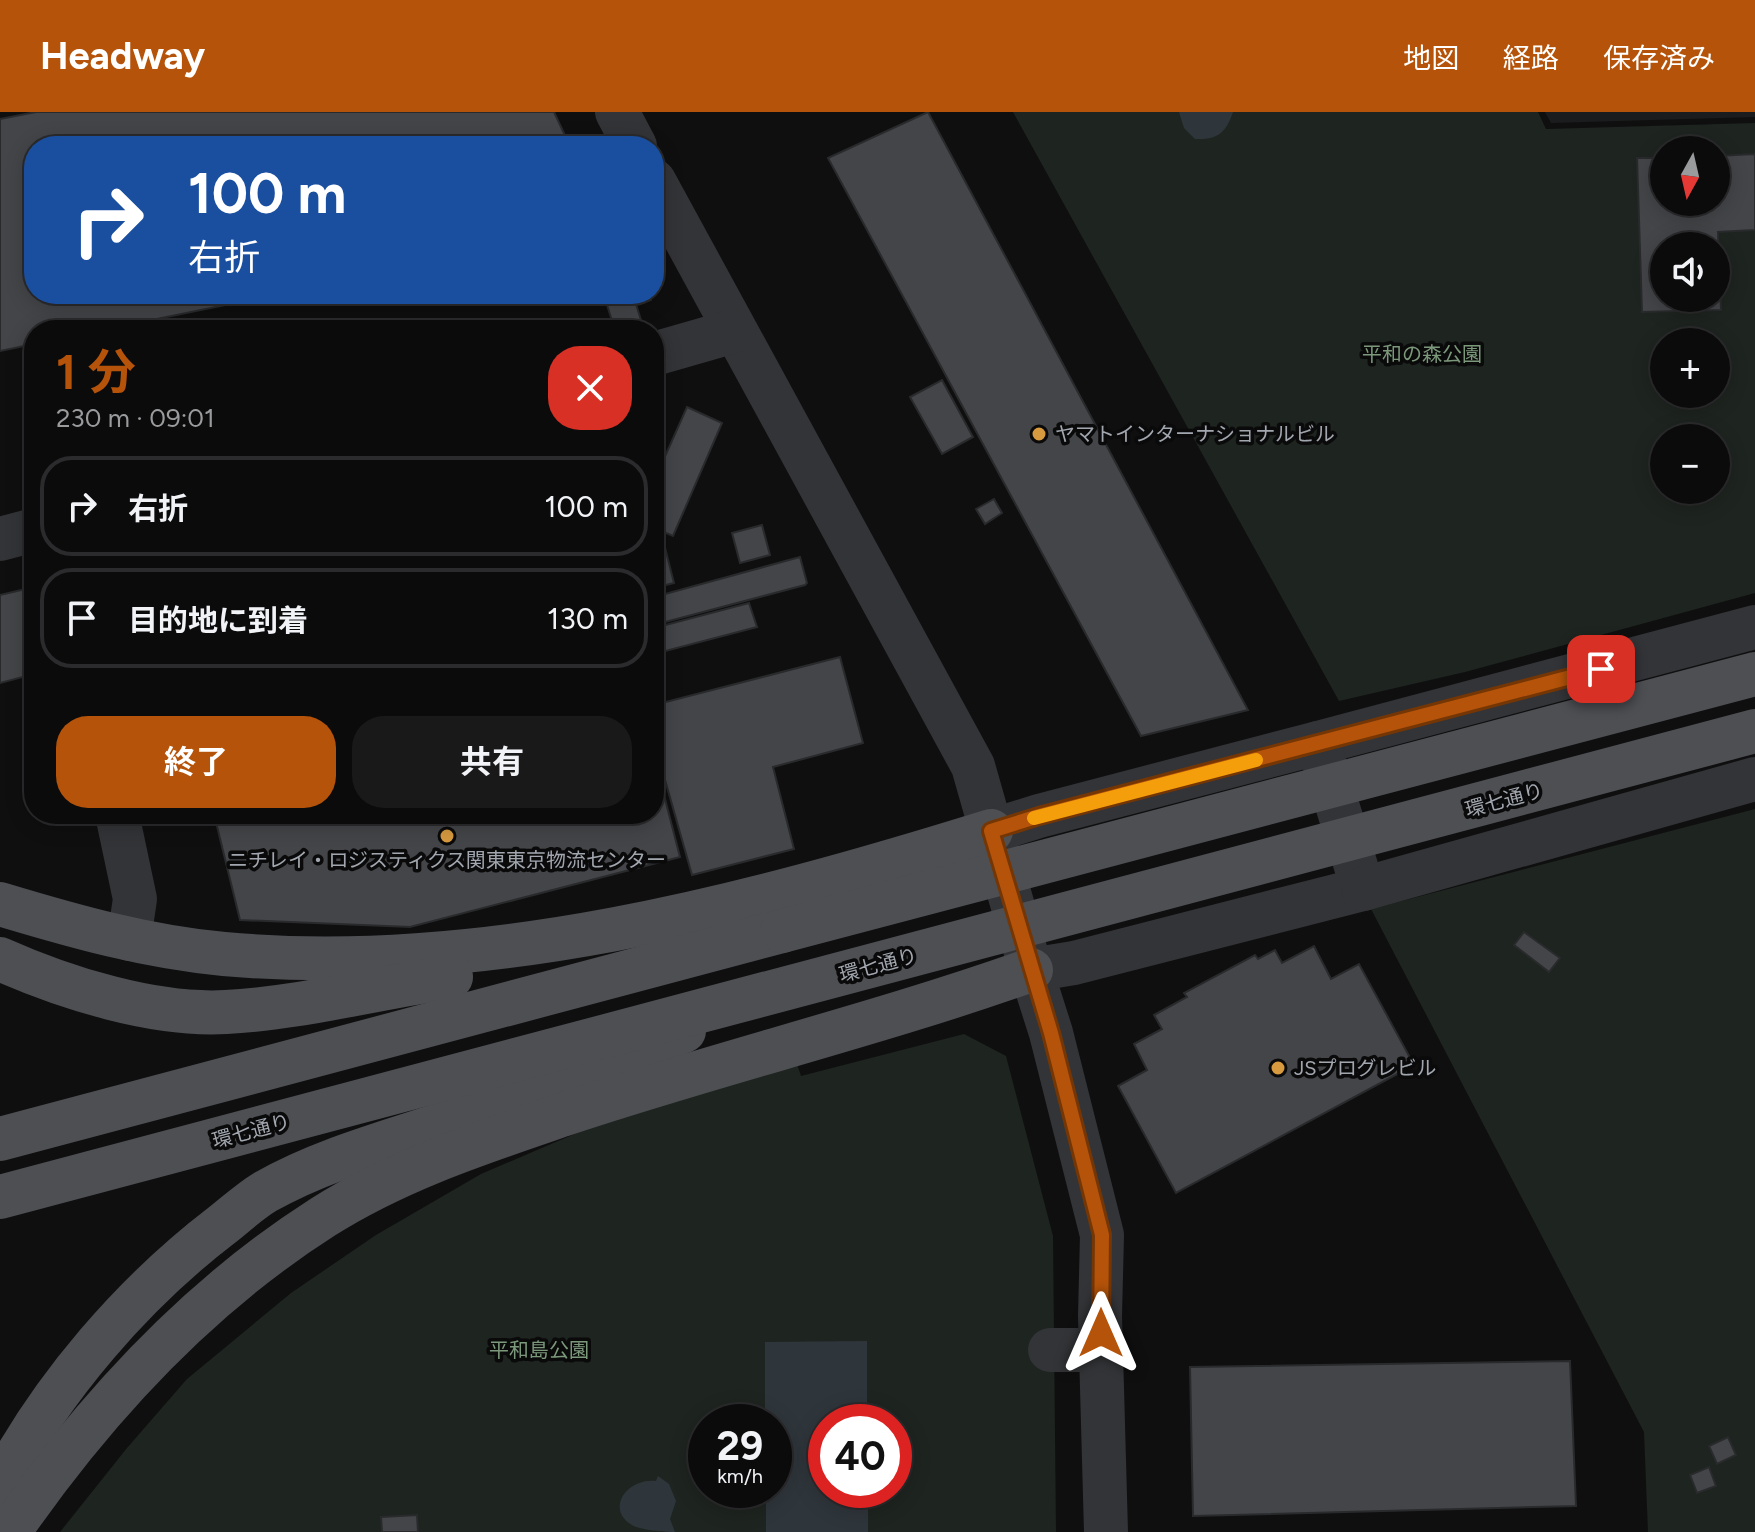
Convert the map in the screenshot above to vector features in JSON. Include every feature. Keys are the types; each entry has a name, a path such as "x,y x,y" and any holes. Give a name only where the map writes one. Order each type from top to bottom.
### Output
{"main road":[{"path":"0,1139 1755,674"},
{"name":"環七通り","path":"0,1197 1755,731"},
{"path":"0,904 79,928 221,954 286,959 451,954 622,929 731,903 991,831"},
{"path":"0,959 90,991 182,1010 224,1012 325,1000 421,981 782,931"},
{"path":"9,1532 55,1466 101,1410 175,1334 245,1272 324,1216 404,1173 497,1137 1031,970"},
{"path":"0,1486 14,1459 103,1338 156,1280 264,1193 296,1177 493,1106 794,987"}],"street":[{"path":"617,112 630,136"},
{"path":"664,200 973,766 1051,1033 1102,1235 1101,1350 1106,1532"},
{"path":"664,351 734,331"},
{"path":"0,539 24,533"},
{"path":"991,831 1755,627"},
{"path":"1318,743 1363,889"},
{"path":"1031,970 1074,963 1363,889 1755,779"},
{"path":"119,824 135,899 129,939"},
{"path":"1050,1350 1101,1350"}],"shaded area":[{"path":"1179,112 1233,112 1220,134 1195,139 1184,128"},
{"path":"1545,112 1755,112 1755,117 1551,123"},
{"path":"867,1341 867,1404 808,1404 808,1508 868,1508 868,1532 766,1532 766,1508 792,1508 792,1404 765,1404 765,1342"},
{"path":"658,1476 669,1484 676,1501 670,1519 675,1532 636,1527 620,1511 620,1503 629,1489 646,1481 656,1481"}],"green space":[{"name":"平和の森公園","path":"1013,112 1538,112 1546,129 1755,123 1755,593 1465,672 1339,701"},
{"path":"1755,809 1755,1532 1648,1532 1644,1432 1371,909"},
{"name":"平和島公園","path":"964,1034 1006,1056 1053,1236 1056,1532 60,1532 187,1379 291,1293 376,1235 481,1174 621,1114 797,1064 801,1076"}],"building":[{"path":"36,112 554,112 565,136 24,136 24,304 230,304 152,320 24,320 24,346 0,351 0,119"},
{"name":"ヤマトインターナショナルビル","path":"928,112 1248,710 1141,736 828,158"},
{"path":"1755,154 1755,230 1650,232 1650,312 1642,312 1637,158 1650,158 1650,216 1730,216 1730,155"},
{"path":"607,304 636,304 641,320 612,320"},
{"path":"942,380 973,437 942,454 910,397"},
{"path":"687,407 722,423 673,536 664,532 664,459"},
{"path":"994,499 1002,513 985,524 976,509"},
{"path":"762,525 770,555 740,563 732,533"},
{"path":"664,544 674,583 664,586"},
{"path":"800,557 807,583 664,622 664,594"},
{"path":"24,589 24,677 0,683 0,595"},
{"path":"749,603 757,627 664,651 664,625"},
{"path":"840,657 863,743 773,767 794,849 692,875 664,776 664,702"},
{"name":"ニチレイ・ロジスティクス関東東京物流センター","path":"664,795 680,857 410,927 240,920 216,824 664,824"},
{"path":"1524,932 1560,958 1549,972 1514,945"},
{"name":"JSプログレビル","path":"1314,946 1331,979 1359,964 1414,1065 1176,1193 1118,1086 1147,1070 1134,1044 1162,1029 1154,1015 1187,997 1184,993 1255,955 1258,959 1275,950 1282,963"},
{"path":"1570,1361 1576,1506 1193,1516 1190,1367"},
{"path":"1728,1437 1736,1455 1717,1464 1709,1446"},
{"path":"1709,1467 1716,1486 1697,1493 1690,1475"},
{"path":"417,1515 418,1532 382,1532 381,1517"}],"slow traffic":[{"path":"1034,818 1256,760"}],"place":[{"name":"ヤマトインターナショナルビル","path":"1039,434"},
{"name":"ニチレイ・ロジスティクス関東東京物流センター","path":"447,836"},
{"name":"JSプログレビル","path":"1278,1068"}],"route":[{"path":"1101,1333 1102,1235 1051,1033 991,831 1601,669"}]}
